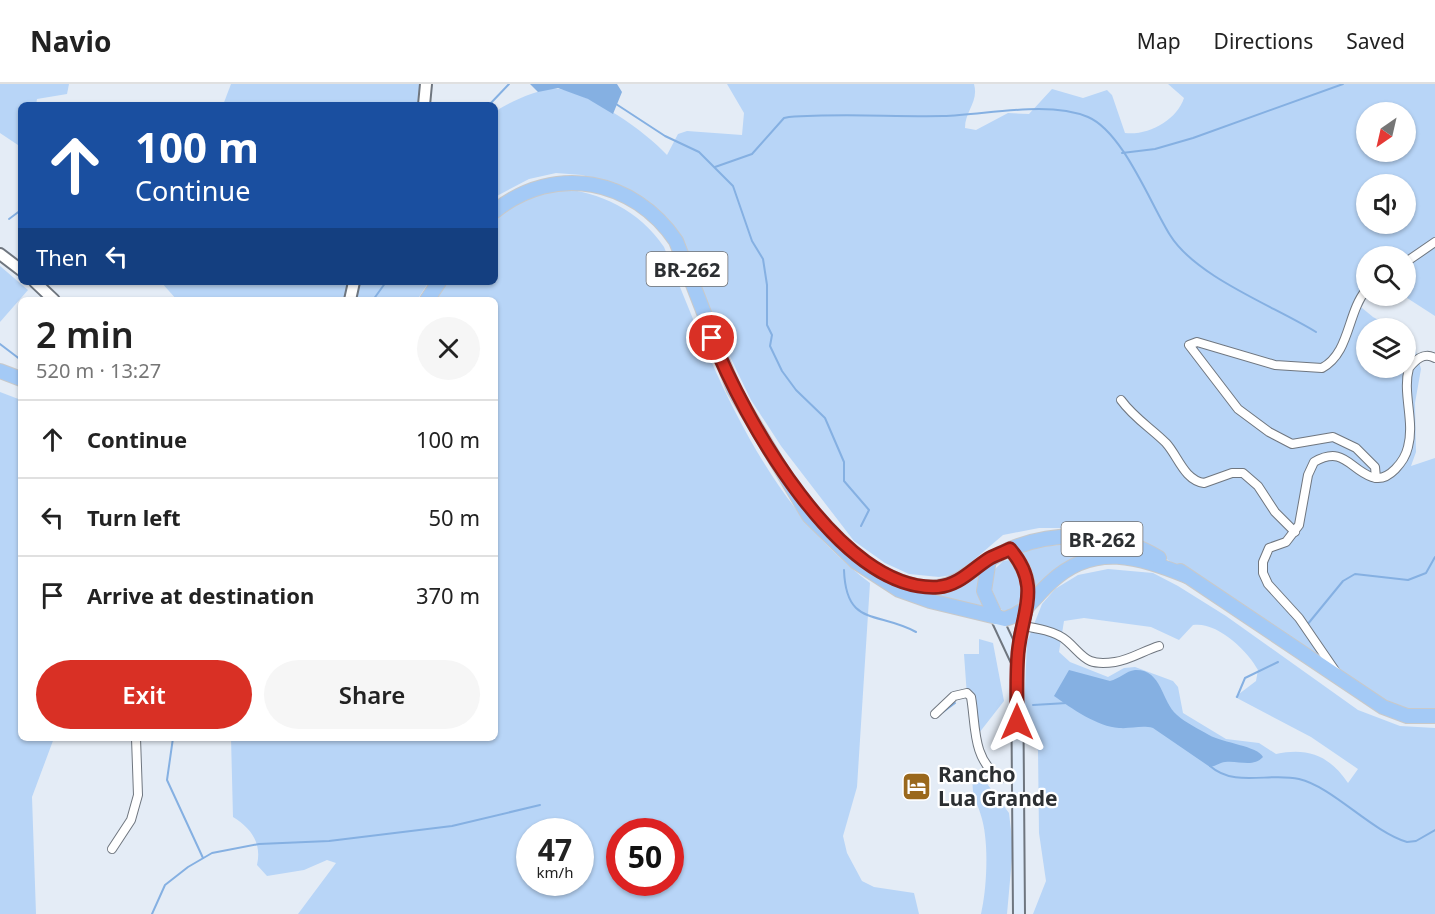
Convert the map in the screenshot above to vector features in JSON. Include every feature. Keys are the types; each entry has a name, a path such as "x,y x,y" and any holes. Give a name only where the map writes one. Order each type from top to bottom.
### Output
{"highway":[{"name":"BR-262","path":"498,209 521,195 546,185 562,182 592,182 638,201 664,223 676,240 734,390 810,516 828,537 882,581 930,601 1005,619 1016,616 1027,608 1051,581 1070,568 1093,559 1138,558 1186,576"},
{"path":"0,371 18,378"},
{"name":"BR-262","path":"791,484 844,544 882,574 919,586 940,587 961,580 990,558 1031,542 1060,537 1125,542 1152,553 1383,707 1407,716 1435,716"},
{"path":"1010,549 1024,568 1029,598 1027,608"},
{"path":"990,558 984,591 996,616"}],"main road":[{"path":"1019,914 1017,663 1027,608"},
{"path":"996,616 1017,663"}],"street":[{"path":"424,102 426,84"},
{"path":"1416,255 1435,242"},
{"path":"0,254 18,268"},
{"path":"38,285 51,297"},
{"path":"1357,306 1338,355 1322,368 1275,365 1197,342 1189,345 1248,418 1292,444 1323,437 1344,441 1375,466 1376,478"},
{"path":"1341,681 1299,618 1268,584 1263,573 1263,562 1269,548 1286,542 1295,532 1304,502 1308,475 1314,462 1329,456 1340,457 1376,478 1389,474 1398,466 1405,457 1409,444 1409,368 1422,356 1429,355 1435,358"},
{"path":"1121,400 1138,420 1166,443 1191,477 1204,483 1232,473 1243,473 1258,486 1275,512 1295,532"},
{"path":"1022,626 1058,636 1067,641 1080,657 1089,661 1120,661 1160,646"},
{"path":"935,714 954,696 967,693 971,697 979,751 985,764 999,777 1017,778"},
{"path":"112,849 131,820 138,795 136,741"}],"shaded area":[{"path":"0,84 69,84 67,94 37,99 36,102 18,102 18,145 0,133"},
{"path":"231,84 422,84 419,102 224,102"},
{"path":"530,84 617,84 622,92 613,114 588,99 558,88 538,92"},
{"path":"727,84 974,84 975,96 965,128 976,130 1008,113 1029,114 1052,89 1083,98 1107,90 1112,95 1125,133 1134,133 1160,125 1168,120 1180,106 1184,98 1168,84 1435,84 1435,316 1416,304 1416,246 1356,246 1356,306 1360,306 1375,318 1356,318 1356,378 1416,378 1416,352 1421,369 1415,403 1416,452 1411,466 1435,458 1435,712 1428,713 1383,705 1128,533 1076,528 1039,528 1003,535 969,564 952,575 939,577 909,574 885,563 854,541 781,446 751,400 700,295 678,240 606,182 582,175 556,173 529,179 498,195 498,110 536,92 560,89 603,106 632,125 667,155 678,134 687,131 742,135 744,113"},
{"path":"557,188 589,194 618,205 643,223 664,247 722,385 770,473 799,513 832,550 870,583 857,787 843,836 847,853 862,881 874,887 914,893 919,914 298,914 336,863 327,860 304,870 267,876 257,865 258,850 254,837 233,817 231,741 498,741 498,297 437,297 445,285 498,285 498,215 517,201"},
{"path":"0,266 18,281 18,285 22,285 28,290 22,297 18,297 18,301 0,322"},
{"path":"164,285 427,285 419,297 174,297"},
{"path":"0,392 18,399 18,741 53,741 32,797 36,914 0,914"},
{"path":"1088,542 1135,552 1089,555 1032,596 1028,562 1020,549"},
{"path":"1010,560 1015,563 1022,593 1014,609 1004,611 995,606 988,584 989,575 1003,561"},
{"path":"1108,569 1153,573 1226,616 1358,710 1400,726 1435,728 1435,914 1033,914 1046,881 1039,833 1038,751 1024,714 1027,642 1042,604 1055,589 1078,575","holes":["1084,618 1151,627 1179,640 1193,625 1202,625 1221,632 1231,639 1247,654 1258,670 1256,681 1235,697 1311,737 1358,769 1348,783 1334,766 1317,756 1298,752 1276,754 1259,743 1226,739 1183,713 1178,687 1173,681 1135,667 1124,668 1108,677 1070,662 1059,652 1064,621"]},
{"path":"980,575 984,610 899,585 950,587"},
{"path":"979,639 993,643 1004,701 979,733 967,696 964,654 979,654"},
{"path":"1069,670 1110,681 1135,670 1144,671 1156,680 1172,709 1181,718 1215,738 1247,747 1260,753 1263,757 1255,762 1225,762 1210,767 1153,728 1119,728 1094,721 1054,696"},
{"path":"982,777 1009,813 1013,847 1007,914 981,914 986,880 986,841 974,795 973,778"}],"waterway":[{"path":"492,102 509,84"},
{"path":"1122,153 1155,149 1193,138 1343,84"},
{"path":"616,104 665,136 699,152 733,186 752,241 763,259 767,285 767,325 772,335 770,346 782,371 796,390 825,418 844,462 844,481 869,510 861,526"},
{"path":"715,167 752,154 784,118 789,117 943,116 1036,109 1072,112 1088,117 1101,125 1113,137 1135,170 1170,235 1182,250 1198,264 1237,290 1316,332"},
{"path":"9,219 18,212"},
{"path":"375,297 384,285"},
{"path":"0,344 18,358"},
{"path":"1307,625 1343,581 1355,574 1408,580 1426,573 1435,557"},
{"path":"844,570 846,588 857,609 916,632"},
{"path":"1237,697 1245,678 1278,662"},
{"path":"943,712 955,703"},
{"path":"1033,705 1067,703"},
{"path":"173,741 167,780 203,858"},
{"path":"1210,766 1220,773 1241,778 1288,777 1312,784 1380,829 1407,842 1416,841 1435,830"},
{"path":"152,914 165,885 188,867 212,853 259,844 329,841 452,826 540,805"}],"place":[{"name":"Rancho Lua Grande","path":"917,786"}],"route":[{"path":"712,338 734,390 791,484 844,544 875,569 897,580 919,586 940,587 961,580 990,558 1010,549 1019,559 1028,582 1029,598 1018,649 1017,722"}]}
